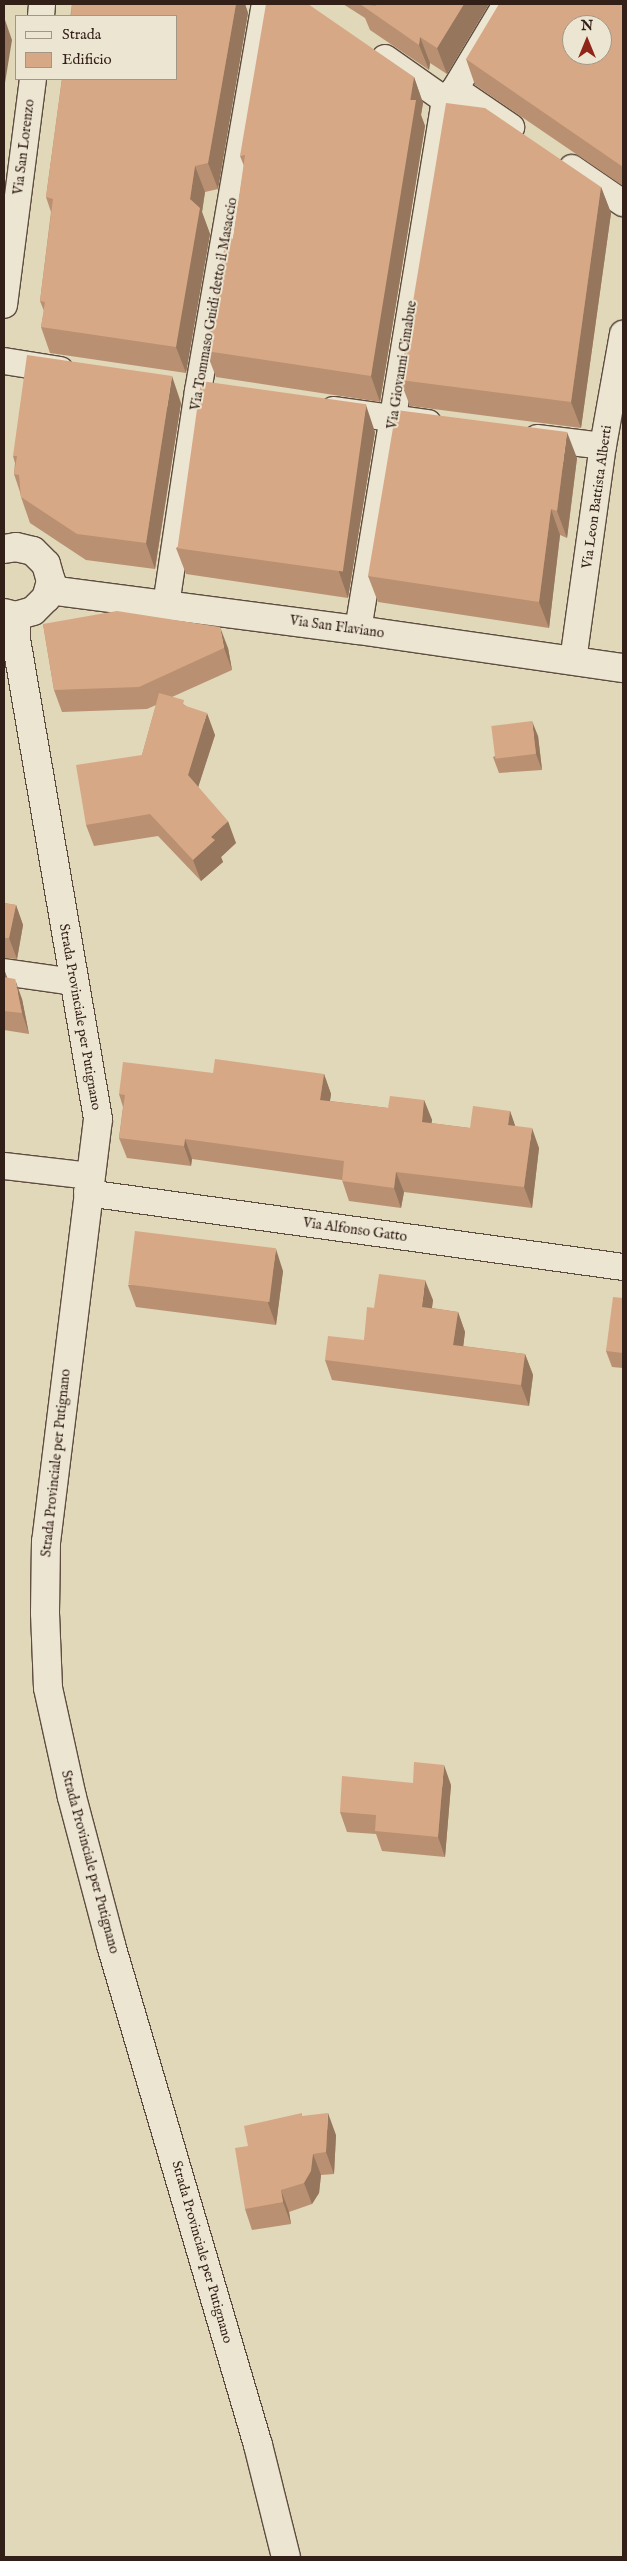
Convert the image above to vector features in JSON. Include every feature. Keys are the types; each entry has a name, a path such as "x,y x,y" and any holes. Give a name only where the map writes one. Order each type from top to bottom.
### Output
{"street":[{"name":"Via Tommaso Guidi detto il Masaccio","path":"166,605 198,391 265,4"},
{"name":"Via Giovanni Cimabue","path":"358,630 450,94 506,4"},
{"path":"363,43 527,138"},
{"name":"Via San Lorenzo","path":"4,305 33,80"},
{"path":"551,154 623,203"},
{"name":"Via Leon Battista Alberti","path":"573,661 603,446 623,334"},
{"path":"4,361 82,373"},
{"path":"305,406 450,426"},
{"path":"517,435 603,446"},
{"path":"4,549 16,546 25,548 40,557 49,572 49,590 40,605 33,611 10,614"},
{"name":"Via San Flaviano","path":"49,590 358,630 623,668"},
{"name":"Strada Provinciale per Putignano","path":"10,614 16,639 98,1119 88,1184 46,1541 44,1613 48,1688 72,1797 111,1946 258,2445 286,2557"},
{"path":"4,972 74,982"},
{"name":"Via Alfonso Gatto","path":"4,1166 88,1184 623,1267"}],"building":[{"path":"72,4 236,4 208,163 195,166 190,199 200,208 176,347 41,327 45,302 40,301 53,199 46,197 62,80 178,80 178,15 71,15"},
{"path":"266,4 308,4 414,77 410,100 416,100 371,376 206,351 227,233 233,239 245,155 240,156"},
{"path":"360,4 377,6 373,4 464,4 437,48 420,37 419,45"},
{"path":"499,4 623,4 623,167 466,59"},
{"path":"446,103 485,108 601,187 571,402 400,380"},
{"path":"27,355 172,376 146,543 77,534 21,497 19,475 14,474 17,456 13,456"},
{"path":"201,381 366,404 343,572 177,548"},
{"path":"396,410 567,432 557,511 551,509 539,602 368,576"},
{"path":"117,611 220,627 224,648 139,687 54,690 43,624"},
{"path":"159,693 184,700 183,705 207,713 188,775 228,821 211,837 215,840 193,860 150,814 86,825 76,765 142,755"},
{"path":"532,721 536,754 495,759 491,726"},
{"path":"4,903 16,905 9,938 4,938"},
{"path":"4,977 15,979 22,1013 4,1011"},
{"path":"215,1059 324,1074 320,1100 388,1108 390,1096 424,1100 422,1122 470,1128 473,1106 510,1111 508,1125 532,1128 524,1187 396,1172 394,1188 342,1181 344,1161 185,1139 184,1146 119,1138 125,1095 119,1094 123,1062 213,1073"},
{"path":"135,1231 276,1248 269,1302 128,1285"},
{"path":"379,1274 425,1280 422,1307 458,1312 453,1345 525,1354 521,1385 325,1360 328,1336 364,1340 367,1307 374,1308"},
{"path":"613,1297 623,1298 623,1353 606,1351"},
{"path":"414,1762 444,1765 438,1837 375,1831 376,1815 340,1812 342,1776 413,1783"},
{"path":"302,2113 302,2116 328,2113 326,2152 313,2154 311,2171 304,2183 281,2190 283,2202 245,2209 235,2148 248,2146 244,2126"}]}
